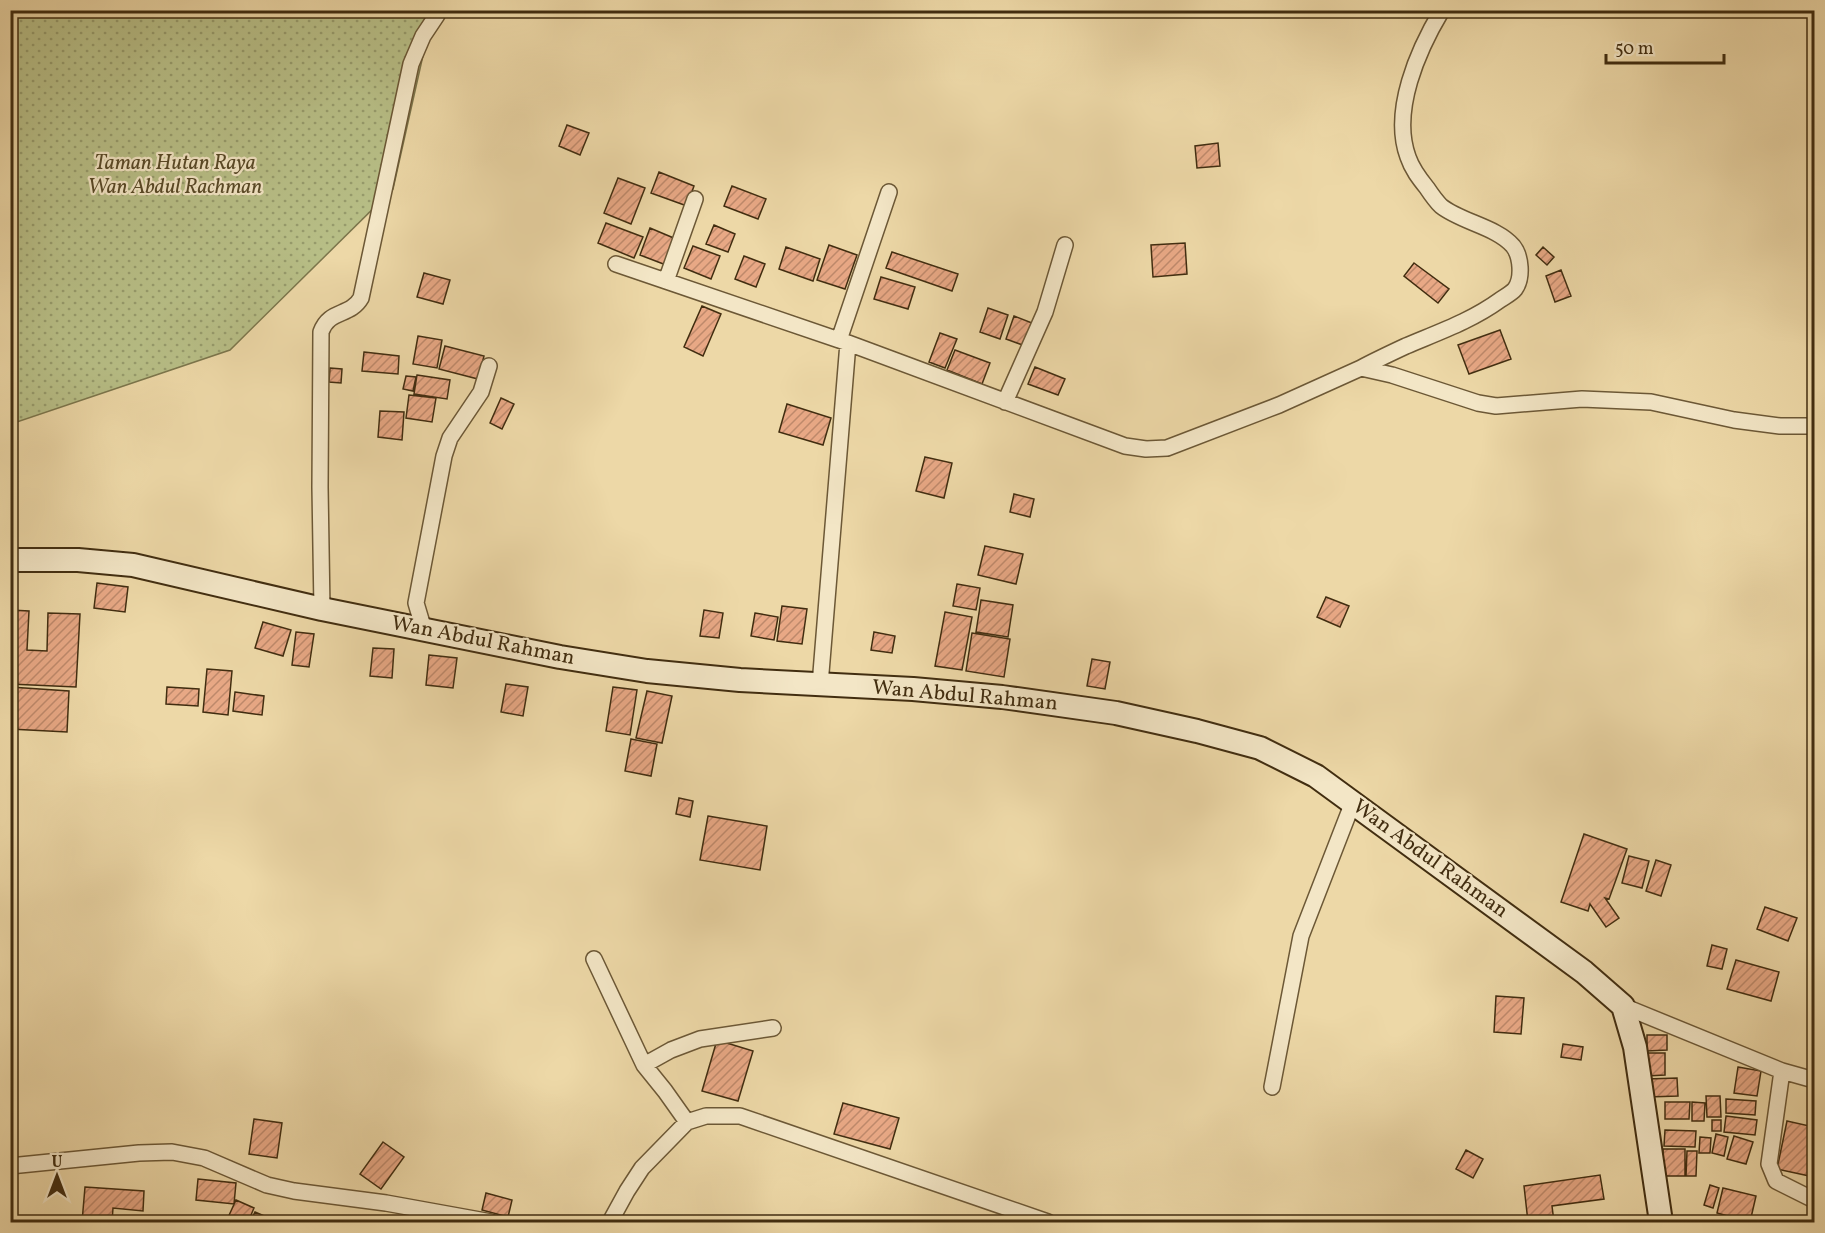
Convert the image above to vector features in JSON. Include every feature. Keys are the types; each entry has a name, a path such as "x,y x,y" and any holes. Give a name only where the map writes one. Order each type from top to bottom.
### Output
{"street":[{"path":"322,609 321,332 329,319 357,305 361,298 411,64 423,36 439,10"},
{"path":"616,264 844,341 1125,446 1146,449 1167,448 1279,405 1406,346 1454,327 1485,311 1515,289 1520,273 1519,258 1512,245 1493,232 1471,223 1441,205 1415,173 1407,156 1403,126 1407,92 1422,50 1442,10"},
{"path":"820,685 844,341 889,192"},
{"path":"666,281 696,199"},
{"path":"1005,402 1044,312 1065,245"},
{"path":"424,630 417,603 444,456 450,438 481,392 489,366"},
{"path":"1361,368 1402,378 1478,403 1496,406 1582,399 1651,402 1734,420 1780,426 1815,426"},
{"name":"Wan Abdul Rahman","path":"10,560 78,560 132,565 424,630 560,657 647,671 740,680 1002,697 1116,713 1260,748 1316,776 1353,802 1584,972 1623,1006"},
{"path":"1272,1087 1301,936 1353,802"},
{"path":"594,959 644,1065 687,1122"},
{"path":"1623,1006 1782,1071 1815,1080"},
{"path":"1623,1006 1635,1047 1662,1222"},
{"path":"644,1065 671,1050 700,1039 773,1028"},
{"path":"1782,1071 1769,1164 1776,1181 1815,1200"},
{"path":"610,1222 642,1168 687,1122 706,1116 740,1116 1048,1222"},
{"path":"10,1166 139,1153 172,1152 204,1158 267,1185 285,1189 386,1203 491,1222"}],"green space":[{"name":"Taman Hutan Raya Wan Abdul Rachman","path":"10,11 433,11 393,189 230,350 11,424"}],"building":[{"path":"567,125 589,133 580,155 559,146"},
{"path":"1218,143 1220,166 1197,168 1195,146"},
{"path":"659,172 694,186 687,206 651,193"},
{"path":"618,178 645,188 631,224 604,213"},
{"path":"732,186 766,199 758,219 724,206"},
{"path":"606,223 643,237 634,258 598,243"},
{"path":"714,225 735,234 728,252 706,244"},
{"path":"650,228 676,239 666,265 640,255"},
{"path":"1185,243 1187,274 1153,277 1151,245"},
{"path":"829,245 857,255 845,289 817,280"},
{"path":"693,246 720,256 711,279 684,268"},
{"path":"786,247 820,259 813,281 779,269"},
{"path":"1543,247 1554,257 1547,265 1536,255"},
{"path":"892,252 958,274 952,291 886,268"},
{"path":"744,256 765,264 756,287 735,279"},
{"path":"1414,263 1449,289 1438,303 1404,276"},
{"path":"1561,270 1571,296 1555,302 1546,276"},
{"path":"424,273 450,280 443,304 417,297"},
{"path":"881,277 915,287 908,309 874,299"},
{"path":"702,306 721,314 703,356 684,347"},
{"path":"988,308 1008,315 1000,339 980,332"},
{"path":"1014,316 1037,325 1028,347 1006,339"},
{"path":"1500,330 1511,359 1469,374 1458,345"},
{"path":"940,333 957,339 945,368 929,362"},
{"path":"418,336 442,340 437,368 413,364"},
{"path":"445,346 484,356 478,379 439,369"},
{"path":"955,350 990,363 982,384 947,370"},
{"path":"364,352 399,356 398,374 362,371"},
{"path":"1035,367 1065,379 1058,395 1028,384"},
{"path":"330,368 342,369 341,383 329,382"},
{"path":"417,375 450,380 447,399 414,394"},
{"path":"406,376 416,377 413,391 403,389"},
{"path":"409,395 436,398 432,422 406,418"},
{"path":"501,398 514,404 502,429 490,423"},
{"path":"787,404 831,418 823,445 779,432"},
{"path":"380,411 404,412 402,440 378,437"},
{"path":"925,457 952,463 944,498 916,491"},
{"path":"1014,494 1034,499 1030,517 1010,512"},
{"path":"985,546 1023,554 1016,584 978,575"},
{"path":"97,583 128,587 125,612 94,608"},
{"path":"957,584 980,588 976,610 953,606"},
{"path":"1326,597 1349,606 1340,627 1317,617"},
{"path":"981,600 1013,605 1008,637 976,632"},
{"path":"782,606 807,609 802,644 777,641"},
{"path":"10,610 29,611 27,650 47,651 48,613 80,614 76,687 10,684"},
{"path":"704,610 723,613 719,638 700,636"},
{"path":"945,612 972,617 962,670 935,666"},
{"path":"755,613 778,617 774,640 751,636"},
{"path":"263,622 291,630 283,656 255,648"},
{"path":"296,632 314,634 309,667 292,665"},
{"path":"874,632 895,636 892,653 871,650"},
{"path":"972,633 1010,639 1004,677 966,671"},
{"path":"373,648 394,649 392,678 370,676"},
{"path":"429,655 457,658 453,688 426,685"},
{"path":"1092,659 1110,662 1105,689 1087,686"},
{"path":"207,669 232,671 228,715 203,712"},
{"path":"506,684 528,687 523,716 501,712"},
{"path":"10,687 69,691 67,732 10,729"},
{"path":"167,687 199,689 198,706 166,704"},
{"path":"613,687 637,690 630,735 606,731"},
{"path":"647,691 672,696 662,743 636,738"},
{"path":"235,692 264,696 262,715 233,711"},
{"path":"631,739 657,744 651,776 625,771"},
{"path":"679,798 693,801 690,817 676,814"},
{"path":"708,816 767,826 760,870 700,860"},
{"path":"1584,834 1627,849 1609,899 1605,898 1619,918 1606,927 1590,904 1588,911 1561,902"},
{"path":"1629,856 1649,861 1642,888 1622,883"},
{"path":"1656,860 1671,865 1661,896 1646,891"},
{"path":"1765,907 1797,918 1788,941 1757,929"},
{"path":"1712,945 1727,949 1722,969 1707,966"},
{"path":"1736,960 1779,972 1771,1001 1727,989"},
{"path":"1496,996 1524,998 1521,1034 1494,1032"},
{"path":"1647,1035 1667,1035 1667,1050 1647,1051"},
{"path":"717,1040 753,1051 738,1101 702,1091"},
{"path":"1563,1044 1583,1047 1581,1060 1561,1057"},
{"path":"1646,1053 1665,1053 1665,1075 1646,1076"},
{"path":"1738,1067 1761,1071 1757,1096 1734,1093"},
{"path":"1677,1078 1678,1096 1648,1097 1647,1079"},
{"path":"1706,1096 1720,1096 1721,1117 1707,1117"},
{"path":"1726,1099 1756,1101 1755,1115 1726,1113"},
{"path":"1665,1102 1690,1102 1689,1119 1665,1119"},
{"path":"1692,1102 1705,1103 1704,1121 1692,1121"},
{"path":"843,1103 899,1118 890,1149 834,1134"},
{"path":"1726,1116 1757,1120 1755,1135 1724,1132"},
{"path":"254,1119 282,1123 277,1158 249,1154"},
{"path":"1712,1120 1721,1120 1721,1131 1712,1131"},
{"path":"1787,1121 1814,1127 1814,1177 1777,1169"},
{"path":"1665,1130 1696,1131 1695,1147 1664,1146"},
{"path":"1716,1134 1728,1137 1724,1156 1712,1153"},
{"path":"1734,1136 1753,1142 1746,1164 1727,1159"},
{"path":"1700,1137 1711,1138 1710,1153 1699,1153"},
{"path":"383,1142 404,1157 381,1189 360,1174"},
{"path":"1663,1149 1685,1149 1685,1176 1663,1176"},
{"path":"1466,1150 1483,1159 1473,1178 1456,1169"},
{"path":"1687,1151 1697,1151 1696,1176 1686,1176"},
{"path":"1600,1175 1604,1199 1552,1206 1554,1222 1528,1222 1524,1186"},
{"path":"198,1179 236,1183 234,1204 196,1200"},
{"path":"1710,1185 1719,1188 1713,1208 1704,1205"},
{"path":"85,1187 144,1191 143,1211 113,1208 112,1222 82,1222"},
{"path":"1723,1188 1756,1196 1750,1222 1717,1213"},
{"path":"486,1193 512,1200 508,1217 482,1210"},
{"path":"236,1200 254,1208 248,1222 226,1222"},
{"path":"255,1212 276,1221 250,1222"}]}
